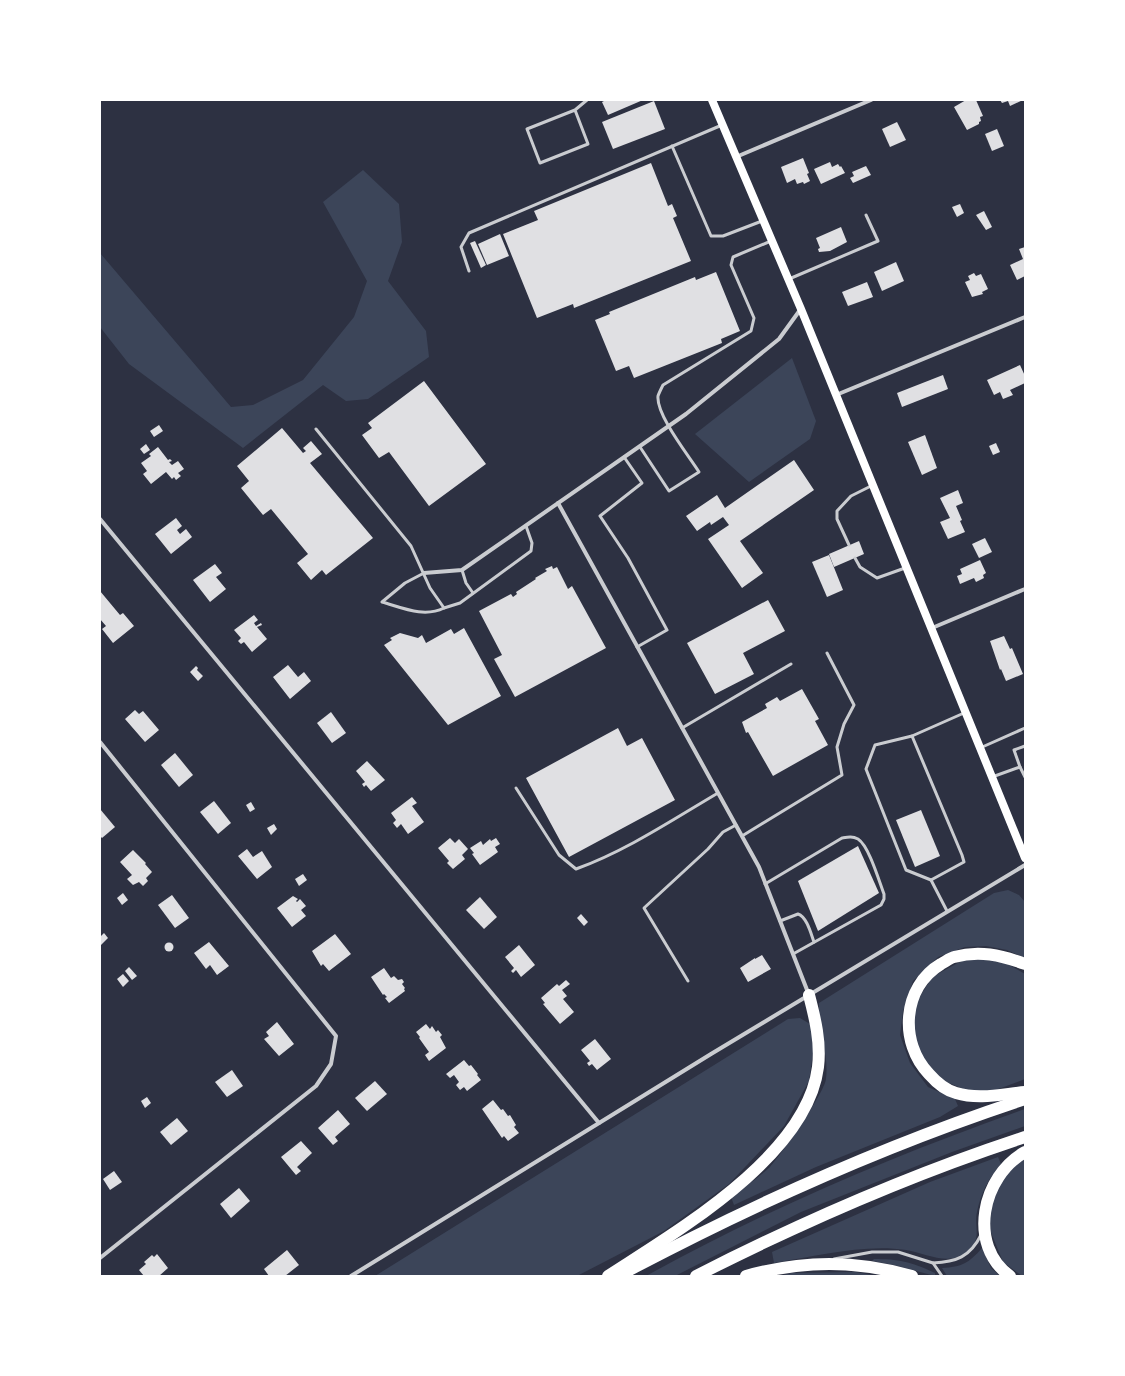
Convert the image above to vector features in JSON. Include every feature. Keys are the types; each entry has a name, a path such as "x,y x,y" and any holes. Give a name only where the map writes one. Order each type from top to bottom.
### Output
{"highway":[{"path":"1025,964 1003,956 978,953 953,957 930,971 916,991 909,1012 908,1032 914,1051 923,1068 937,1083 955,1093 976,1097 1025,1092"},
{"path":"608,1276 697,1217 736,1188 770,1155 793,1128 809,1097 818,1068 819,1042 809,995"},
{"path":"618,1276 694,1236 783,1193 877,1152 968,1118 1025,1099"},
{"path":"696,1276 789,1231 894,1185 1025,1137"},
{"path":"1010,1276 1000,1269 989,1251 984,1229 984,1210 991,1188 1001,1172 1025,1152"},
{"path":"746,1276 767,1270 809,1263 849,1264 890,1270 912,1276"}],"main road":[{"path":"712,100 762,221 801,309 1025,858"}],"street":[{"path":"735,157 871,100"},
{"path":"424,573 462,570 669,427 779,338 801,309"},
{"path":"836,395 1025,317"},
{"path":"558,503 759,867 809,995"},
{"path":"100,519 599,1124"},
{"path":"932,628 1025,589"},
{"path":"100,742 336,1036 331,1064 316,1086 100,1258"},
{"path":"351,1276 946,911 1025,865"}],"lane":[{"path":"575,110 588,144 540,163 527,129 575,110 587,100"},
{"path":"470,271 461,247 469,233 722,126"},
{"path":"672,146 711,236 723,236 762,221"},
{"path":"788,279 878,241 866,215"},
{"path":"640,447 669,491 699,472 669,427 658,405 658,395 663,385 751,331 754,318 732,266 733,257 771,241"},
{"path":"316,429 411,546 430,588 444,608"},
{"path":"624,457 642,483 600,516 628,558 667,630 637,647"},
{"path":"849,546 837,519 837,511 851,496 873,485"},
{"path":"424,573 405,583 382,602 414,612 433,613 460,603 531,551 532,543 526,526"},
{"path":"855,558 860,568 877,578 907,568"},
{"path":"462,570 466,583 473,593"},
{"path":"742,836 842,775 837,747 844,724 854,705 827,653"},
{"path":"682,728 791,664"},
{"path":"946,911 931,880 906,870 866,769 875,745 912,736 966,712"},
{"path":"980,748 1025,728"},
{"path":"912,736 964,862 931,880"},
{"path":"1025,746 1014,750 1025,778"},
{"path":"992,777 1020,768"},
{"path":"516,788 559,855 576,869 595,862 627,846 718,793"},
{"path":"688,981 644,908 708,849 723,832 736,825"},
{"path":"765,884 842,838 852,837 859,840 864,847 884,894 884,899 881,905 793,954"},
{"path":"780,921 801,915 814,942"},
{"path":"809,1263 872,1252 898,1252 933,1263 957,1260 971,1251 984,1229"},
{"path":"933,1263 942,1276"}],"shaded area":[{"path":"363,170 399,204 402,242 388,281 426,331 429,357 368,399 346,401 323,385 243,448 129,364 100,327 100,253 231,407 253,405 303,380 354,317 367,281 323,202"},
{"path":"792,358 816,421 810,439 749,482 695,434"},
{"path":"1008,890 1019,895 1025,902 1025,958 1007,950 986,946 965,947 938,957 913,981 903,1011 900,1035 910,1063 928,1087 955,1099 958,1106 940,1117 816,1167 734,1205 731,1197 770,1167 801,1124 824,1086 827,1069 820,1022 819,1003 994,893"},
{"path":"967,958 1004,962 1025,974 1025,1079 993,1091 968,1091 942,1080 923,1061 913,1037 916,1003 932,977"},
{"path":"800,1018 810,1024 815,1038 809,1081 784,1126 729,1184 664,1231 577,1276 375,1276 788,1019"},
{"path":"1025,1109 1025,1126 952,1152 801,1212 675,1276 646,1276 738,1228 832,1185 928,1145"},
{"path":"998,1157 1001,1164 992,1175 983,1192 976,1216 977,1234 975,1243 965,1254 949,1259 932,1257 906,1250 873,1249 840,1252 774,1263 772,1252 930,1182"},
{"path":"1025,1157 1025,1276 1022,1276 1003,1262 988,1225 995,1188 1013,1165"},
{"path":"982,1248 991,1268 1000,1276 947,1276 942,1268 955,1267 969,1261"},
{"path":"874,1259 891,1260 912,1264 935,1273 935,1276 894,1265 872,1261"},
{"path":"855,1272 878,1276 779,1276 792,1273"}],"building":[{"path":"606,100 643,100 608,115 602,102"},
{"path":"966,100 976,100 983,116 980,117 981,121 979,124 967,130 954,107"},
{"path":"1000,100 1023,100 1010,106 1008,101 1002,103"},
{"path":"654,101 665,129 613,149 602,122"},
{"path":"897,122 906,140 890,147 882,129"},
{"path":"997,129 1004,146 992,151 985,134"},
{"path":"803,158 809,173 807,174 810,181 804,184 803,182 797,184 795,179 787,183 781,167"},
{"path":"830,162 832,167 838,164 840,167 841,166 845,173 821,184 814,169"},
{"path":"651,163 668,206 672,204 677,216 673,218 691,261 574,308 573,304 537,318 503,234 538,220 534,211"},
{"path":"866,166 871,175 853,183 850,178 854,176 852,172"},
{"path":"960,204 964,213 957,217 952,207"},
{"path":"984,211 992,227 986,230 976,215"},
{"path":"841,227 847,242 830,251 819,252 818,249 820,248 816,238"},
{"path":"500,234 509,256 487,265 478,244"},
{"path":"475,241 486,265 481,268 470,243"},
{"path":"1025,247 1025,276 1017,280 1010,265 1023,259 1019,249"},
{"path":"896,262 904,281 882,291 874,272"},
{"path":"716,272 740,331 721,339 722,343 634,378 629,366 616,371 595,320 610,314 609,312 695,277 696,280"},
{"path":"974,273 976,276 981,274 988,289 982,292 983,294 972,297 965,282 970,280 968,276"},
{"path":"867,282 873,297 848,306 842,292"},
{"path":"1020,365 1025,376 1025,383 1010,390 1013,395 1003,399 1000,392 994,395 987,380"},
{"path":"943,375 948,389 902,407 897,393"},
{"path":"424,381 486,464 429,506 389,452 379,458 362,435 372,428 368,423"},
{"path":"159,425 163,431 154,437 150,431"},
{"path":"282,428 303,453 306,451 303,448 311,441 322,454 310,463 373,538 326,575 322,570 311,580 297,563 308,554 271,509 263,515 241,488 249,481 237,466"},
{"path":"925,435 937,468 922,475 908,442"},
{"path":"996,443 1000,452 993,455 989,446"},
{"path":"146,444 150,450 144,454 140,449"},
{"path":"158,447 168,460 170,459 172,461 169,462 172,465 178,461 184,469 178,473 181,476 176,480 174,477 172,479 166,472 151,484 143,474 147,471 141,463 151,456 149,454"},
{"path":"794,460 814,490 740,541 763,573 742,588 708,539 729,525 723,517 711,525 710,522 697,531 686,516 717,495 725,508"},
{"path":"958,490 963,503 956,506 965,532 948,539 940,522 950,518 940,498"},
{"path":"176,518 182,526 177,530 180,534 186,529 192,537 171,554 155,534"},
{"path":"985,538 992,552 979,558 972,544"},
{"path":"859,541 864,554 834,567 829,554"},
{"path":"829,555 843,590 827,597 812,562"},
{"path":"980,560 986,573 983,575 984,578 976,582 974,578 960,584 957,576 962,574 960,569"},
{"path":"215,564 222,573 216,577 226,589 210,602 193,580"},
{"path":"552,566 553,569 557,567 568,589 572,586 606,648 515,697 494,659 502,655 479,611 511,594 513,597 517,594 516,592 547,571 545,569"},
{"path":"100,591 120,615 123,613 134,626 113,643 102,629 106,626 100,619"},
{"path":"768,600 785,631 743,653 754,674 715,694 687,643"},
{"path":"254,615 258,620 254,623 256,626 261,623 262,625 257,627 267,639 252,652 244,642 241,644 238,641 241,638 234,630"},
{"path":"464,628 501,696 448,725 384,645 392,640 390,638 400,633 418,638 422,635 426,643 451,629 454,634"},
{"path":"1004,636 1010,649 1012,648 1023,674 1006,681 1001,669 1000,670 990,641"},
{"path":"288,665 298,677 304,672 311,681 290,699 273,677"},
{"path":"196,666 198,668 197,670 203,676 198,681 190,672"},
{"path":"802,689 819,719 815,721 828,745 773,776 748,732 746,733 742,722 767,708 765,704 777,697 780,701"},
{"path":"135,710 139,714 143,711 159,730 145,742 125,719"},
{"path":"331,712 346,733 332,743 317,723"},
{"path":"618,728 627,746 642,738 675,800 569,857 526,778"},
{"path":"175,753 193,775 179,787 161,765"},
{"path":"367,761 385,780 371,791 366,785 364,787 362,784 365,782 356,771"},
{"path":"412,797 417,803 412,806 424,822 408,834 401,824 397,828 393,823 396,820 391,813"},
{"path":"214,801 231,823 218,834 200,812"},
{"path":"251,802 255,809 250,812 246,805"},
{"path":"100,809 115,827 102,838 100,836"},
{"path":"921,810 940,856 915,867 896,820"},
{"path":"274,824 277,829 271,835 267,828"},
{"path":"450,838 455,843 459,839 468,849 462,855 465,859 453,869 447,863 449,861 438,848"},
{"path":"496,838 500,844 495,847 498,852 480,865 472,854 474,853 470,848 481,841 483,845 490,839 491,841"},
{"path":"858,846 879,893 818,931 798,881"},
{"path":"247,849 253,857 262,851 272,867 257,879 238,856"},
{"path":"133,850 146,863 145,864 152,872 146,878 148,881 143,886 139,882 133,885 127,879 132,875 120,862"},
{"path":"303,874 307,880 299,886 295,879"},
{"path":"123,893 128,900 122,905 117,898"},
{"path":"172,895 189,918 175,928 158,905"},
{"path":"293,896 298,899 296,901 297,902 300,899 306,906 301,910 306,916 292,927 277,908"},
{"path":"480,897 497,917 484,929 466,910"},
{"path":"581,914 588,922 584,926 577,918"},
{"path":"104,933 108,938 100,946 100,937"},
{"path":"335,934 351,954 329,971 323,964 321,966 312,951"},
{"path":"209,942 229,966 217,975 210,965 206,969 194,953"},
{"path":"167,943 171,943 173,947 171,951 167,951 165,949 165,945"},
{"path":"519,945 535,965 521,977 516,970 513,973 511,971 514,968 505,957"},
{"path":"762,955 771,969 748,982 740,968"},
{"path":"129,967 137,976 132,980 125,971"},
{"path":"384,968 391,978 394,976 398,980 402,979 404,982 402,984 405,988 405,991 389,1003 385,998 387,997 384,994 383,995 371,977"},
{"path":"123,974 129,981 123,987 117,979"},
{"path":"566,980 570,984 562,990 567,996 563,999 574,1012 560,1024 543,1004 545,1003 541,998 557,984 559,986"},
{"path":"277,1022 294,1044 279,1056 264,1039 269,1036 266,1032"},
{"path":"426,1024 430,1029 432,1026 436,1032 438,1030 442,1035 440,1037 446,1048 429,1061 425,1055 429,1052 416,1032"},
{"path":"595,1039 611,1059 597,1070 592,1064 589,1066 587,1063 590,1061 581,1050"},
{"path":"464,1060 469,1066 471,1065 481,1080 467,1091 464,1087 460,1090 456,1085 459,1082 454,1075 450,1078 446,1074"},
{"path":"232,1070 243,1086 227,1097 215,1082"},
{"path":"375,1081 387,1094 367,1111 355,1098"},
{"path":"147,1097 151,1103 145,1108 141,1101"},
{"path":"493,1100 501,1110 503,1109 508,1116 510,1115 516,1125 514,1127 519,1133 508,1141 504,1136 502,1138 482,1109"},
{"path":"338,1110 350,1124 335,1137 338,1141 333,1145 318,1128"},
{"path":"177,1118 188,1131 171,1145 160,1132"},
{"path":"301,1141 312,1153 297,1167 301,1171 296,1175 281,1157"},
{"path":"114,1171 122,1182 110,1190 103,1179"},
{"path":"239,1188 250,1201 231,1218 220,1204"},
{"path":"287,1250 299,1265 285,1276 269,1276 264,1269"},
{"path":"157,1254 168,1268 159,1276 144,1276 139,1270 146,1264 144,1262 152,1255 154,1257"}]}
